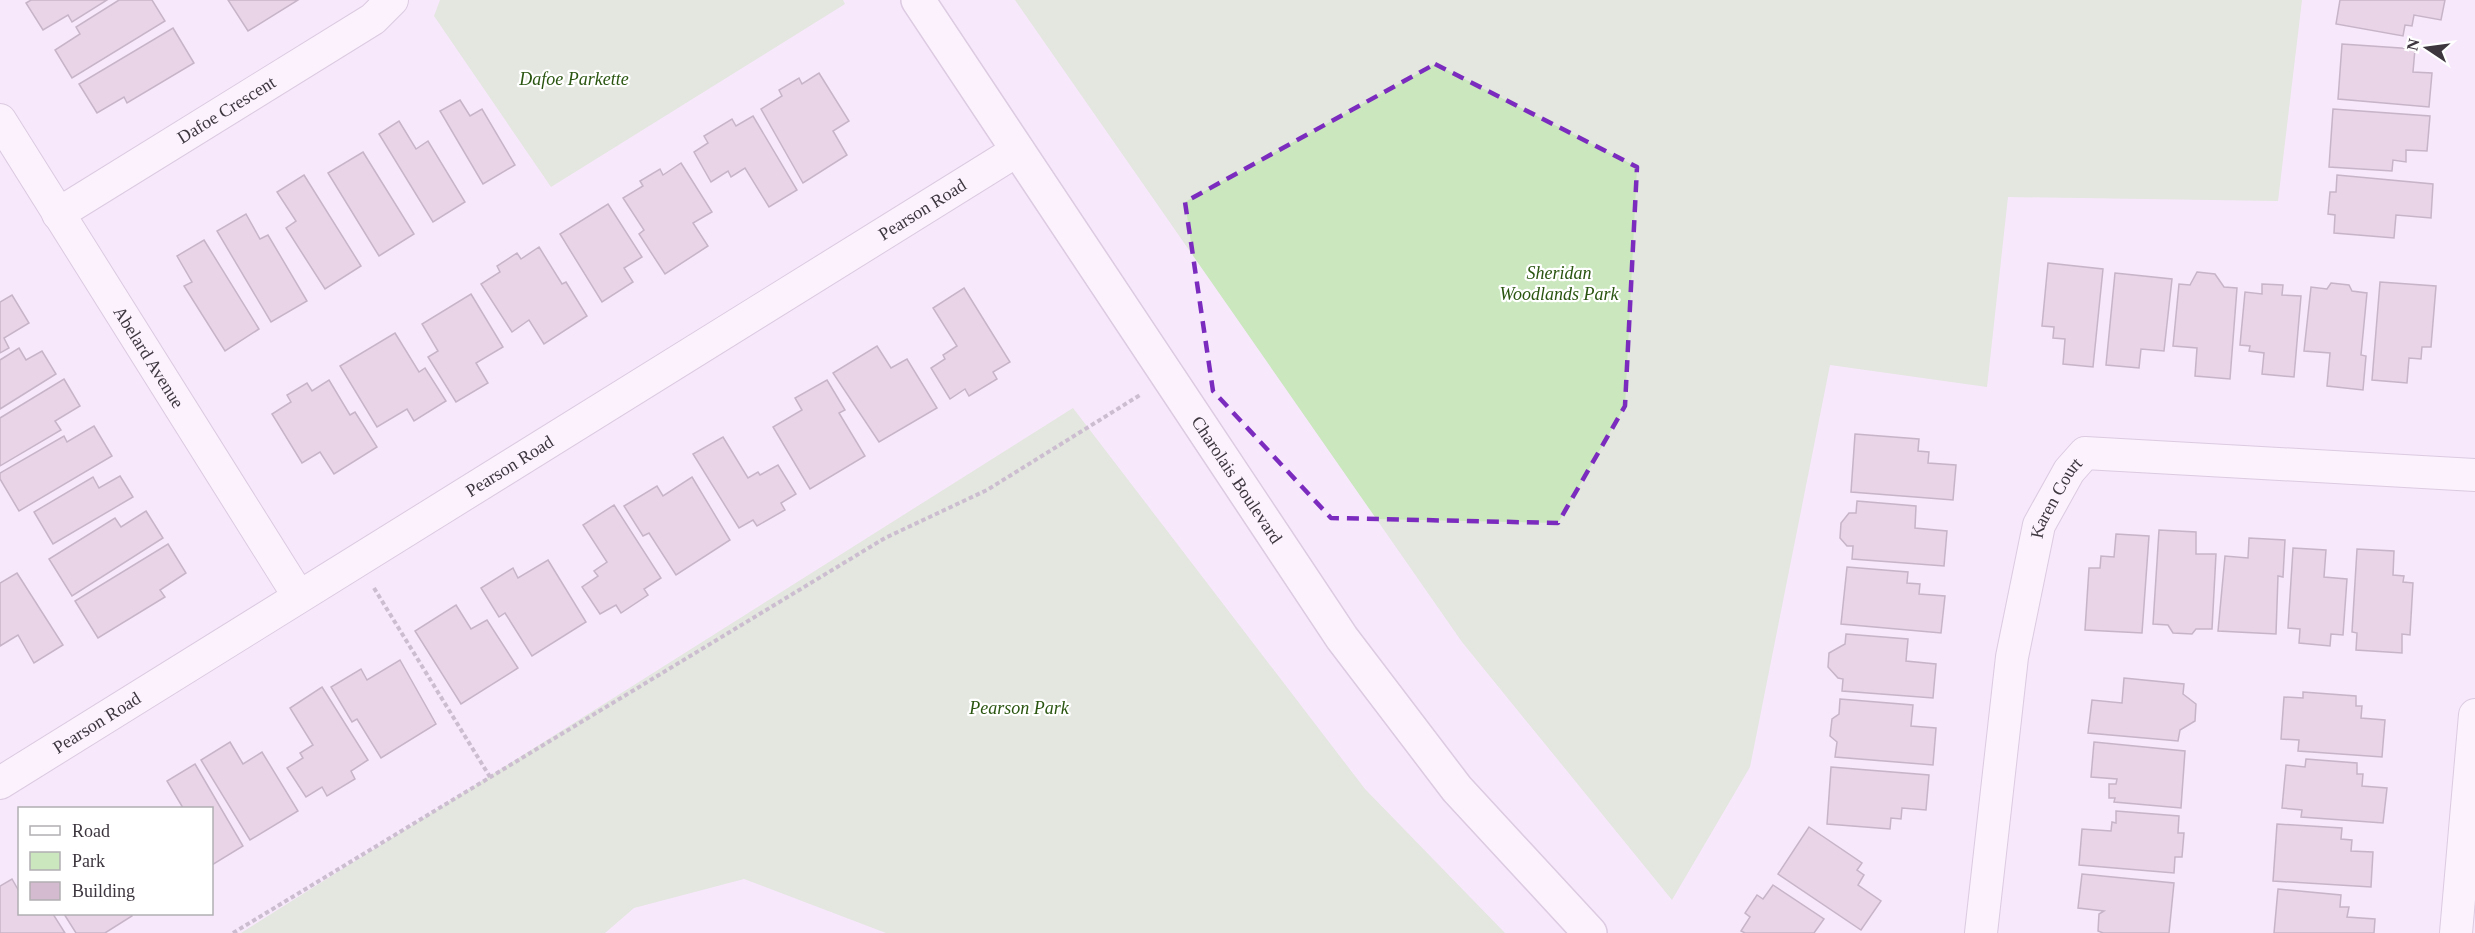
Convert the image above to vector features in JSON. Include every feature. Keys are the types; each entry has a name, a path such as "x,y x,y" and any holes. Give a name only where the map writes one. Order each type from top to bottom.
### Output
{"street":[{"name":"Dafoe Crescent","path":"58,214 373,19 392,0"},
{"name":"Charolais Boulevard","path":"918,0 1342,638 1457,789 1590,933"},
{"name":"Abelard Avenue","path":"0,120 298,596"},
{"name":"Pearson Road","path":"0,783 1018,150"},
{"name":"Karen Court","path":"1981,933 2012,657 2039,525 2069,471 2085,453 2475,475"},
{"path":"2456,933 2475,715"}],"path":[{"path":"233,933 885,538 987,490 1168,377"},
{"path":"356,560 490,777"}],"highlighted area":[{"path":"1435,64 1637,167 1625,406 1558,523 1331,518 1213,391 1185,202"}],"green space":[{"name":"Dafoe Parkette","path":"440,0 843,0 845,4 551,187 434,16"},
{"name":"Sheridan Woodlands Park","path":"1015,0 2302,0 2278,201 2008,197 1987,387 1830,365 1750,767 1672,900 1462,642"},
{"name":"Pearson Park","path":"1073,408 1365,789 1505,933 886,933 744,879 634,908 605,933 241,933"}],"building":[{"path":"31,0 107,0 72,22 68,15 43,30 26,3"},
{"path":"119,0 152,0 165,21 72,78 55,50 80,34 76,27"},
{"path":"228,0 298,0 248,31"},
{"path":"2340,0 2445,0 2441,20 2414,15 2412,26 2405,25 2403,36 2336,24"},
{"path":"173,28 194,63 127,103 124,97 97,113 79,84"},
{"path":"2342,44 2415,49 2413,72 2432,73 2429,107 2338,99"},
{"path":"819,73 849,121 833,131 847,155 803,183 761,109 782,96 779,90 799,78 802,84"},
{"path":"460,100 470,116 482,109 515,165 483,184 440,111"},
{"path":"2333,109 2430,116 2427,151 2406,150 2406,162 2393,160 2392,171 2329,167"},
{"path":"753,116 797,190 769,207 745,168 731,177 728,171 711,182 694,152 708,143 704,136 732,119 736,126"},
{"path":"399,121 416,149 428,141 465,202 433,222 379,134"},
{"path":"363,152 414,234 379,256 328,173"},
{"path":"681,163 712,212 693,223 708,246 665,274 639,234 644,230 623,198 643,186 640,181 660,169 663,175"},
{"path":"304,175 361,266 325,289 286,228 296,221 277,192"},
{"path":"2337,175 2433,184 2431,218 2396,215 2394,238 2334,233 2335,215 2328,214 2330,192 2336,192"},
{"path":"608,204 642,257 624,268 633,282 602,302 560,234"},
{"path":"246,214 260,239 268,235 307,301 271,322 217,231"},
{"path":"204,240 259,329 225,351 184,286 192,282 177,256"},
{"path":"539,247 562,284 566,282 587,316 544,344 529,320 512,332 481,284 500,272 497,266 517,253 521,259"},
{"path":"2048,263 2103,269 2093,367 2063,364 2065,339 2053,338 2054,327 2042,326"},
{"path":"2197,272 2215,274 2224,287 2237,288 2230,379 2195,376 2197,348 2173,346 2179,284 2190,285"},
{"path":"2115,273 2172,279 2164,351 2141,349 2139,368 2106,365"},
{"path":"2380,282 2436,286 2431,347 2422,347 2421,359 2409,358 2407,383 2372,380"},
{"path":"2331,283 2349,285 2352,291 2367,293 2361,355 2366,356 2363,390 2327,386 2330,353 2304,351 2311,287 2327,289"},
{"path":"2262,284 2283,285 2282,295 2301,296 2294,377 2262,374 2264,353 2249,351 2250,346 2240,345 2245,292 2262,294"},
{"path":"964,288 1010,362 993,372 997,379 969,396 965,389 950,399 931,368 945,359 943,355 957,346 933,308"},
{"path":"471,294 503,347 476,363 488,383 456,402 428,357 438,351 422,324"},
{"path":"12,295 29,323 4,338 9,348 0,353 0,302"},
{"path":"395,333 419,372 425,368 446,401 414,421 407,409 377,427 340,366"},
{"path":"877,346 891,368 907,359 937,408 879,442 833,373"},
{"path":"19,348 26,360 42,351 56,374 0,409 0,360"},
{"path":"64,379 80,406 55,421 61,430 0,466 0,418"},
{"path":"329,380 350,415 355,412 377,447 334,474 320,452 302,463 272,414 291,402 287,395 307,383 312,391"},
{"path":"827,380 845,410 839,413 865,456 810,489 773,427 802,410 795,398"},
{"path":"94,426 112,456 19,511 0,479 0,473 64,436 67,442"},
{"path":"1855,434 1919,439 1918,451 1929,452 1928,463 1956,465 1953,500 1851,492"},
{"path":"723,437 748,478 758,472 760,475 778,465 796,494 781,503 785,510 757,526 753,520 739,528 693,454"},
{"path":"120,476 133,497 53,544 34,512 93,477 99,488"},
{"path":"692,477 730,540 676,575 649,533 643,536 624,506 657,486 663,496"},
{"path":"1857,501 1916,506 1915,528 1947,531 1944,566 1852,559 1853,546 1847,546 1840,538 1841,523 1849,513 1856,513"},
{"path":"614,505 661,578 644,589 648,595 621,613 616,605 600,614 582,587 598,576 594,571 607,562 583,525"},
{"path":"146,511 163,538 72,596 49,559 115,518 121,527"},
{"path":"2159,530 2196,532 2196,554 2216,554 2212,629 2196,629 2192,634 2173,633 2168,625 2153,624"},
{"path":"2116,534 2149,536 2142,633 2085,630 2089,568 2100,568 2101,556 2114,557"},
{"path":"2249,538 2285,540 2283,577 2278,576 2276,634 2218,631 2225,556 2248,558"},
{"path":"168,544 186,573 160,590 165,597 98,638 75,601"},
{"path":"2293,548 2326,550 2324,577 2347,579 2343,635 2331,634 2330,646 2299,643 2300,629 2288,628"},
{"path":"2357,549 2394,551 2393,575 2404,576 2403,582 2413,583 2410,635 2402,634 2402,653 2356,650 2357,633 2352,632"},
{"path":"548,560 586,622 532,656 505,613 499,617 481,588 513,568 518,578"},
{"path":"1847,567 1908,572 1907,583 1920,584 1919,594 1945,596 1941,633 1841,624"},
{"path":"17,573 63,645 34,663 18,635 0,646 0,583"},
{"path":"456,605 471,629 487,620 518,668 461,704 415,631"},
{"path":"1846,634 1908,639 1906,661 1936,664 1933,698 1842,691 1843,679 1838,678 1828,667 1829,653 1845,644"},
{"path":"400,660 436,724 381,758 357,719 352,722 331,687 361,669 367,680"},
{"path":"2124,678 2184,684 2183,694 2196,704 2195,721 2180,730 2178,741 2088,733 2092,700 2122,703"},
{"path":"322,687 368,760 351,771 355,779 327,796 322,787 306,797 287,768 303,758 300,753 313,745 290,708"},
{"path":"2303,692 2356,696 2356,706 2362,706 2361,718 2385,720 2382,757 2298,751 2299,740 2281,739 2284,697 2303,698"},
{"path":"1840,699 1913,705 1911,726 1936,728 1933,765 1835,757 1837,742 1830,736 1832,719 1839,714"},
{"path":"230,742 243,764 262,752 298,811 250,840 201,760"},
{"path":"2094,742 2185,751 2181,808 2114,802 2115,798 2109,798 2109,784 2116,784 2117,779 2091,777"},
{"path":"2306,759 2357,763 2357,774 2363,774 2362,786 2387,788 2383,823 2301,817 2302,810 2282,808 2286,765 2305,767"},
{"path":"195,764 243,846 213,864 213,807 182,807 167,781"},
{"path":"1831,767 1929,775 1926,810 1902,808 1901,819 1891,818 1890,829 1827,824"},
{"path":"2116,811 2179,816 2178,833 2184,833 2182,857 2175,857 2174,873 2079,865 2082,829 2111,831 2112,822 2116,823"},
{"path":"2277,824 2342,828 2341,839 2352,840 2351,851 2373,852 2371,887 2273,881"},
{"path":"1809,827 1862,863 1857,870 1864,875 1858,885 1881,901 1861,930 1778,874"},
{"path":"2082,874 2174,883 2169,933 2103,933 2098,931 2099,914 2104,911 2078,908"},
{"path":"12,879 18,890 18,915 54,915 65,933 0,933 0,886"},
{"path":"1773,885 1824,919 1814,933 1745,933 1741,931 1750,917 1745,913 1757,895 1763,899"},
{"path":"2278,889 2341,895 2340,907 2349,907 2347,917 2375,919 2374,933 2274,933"},
{"path":"65,915 132,916 105,933 76,933"}]}
